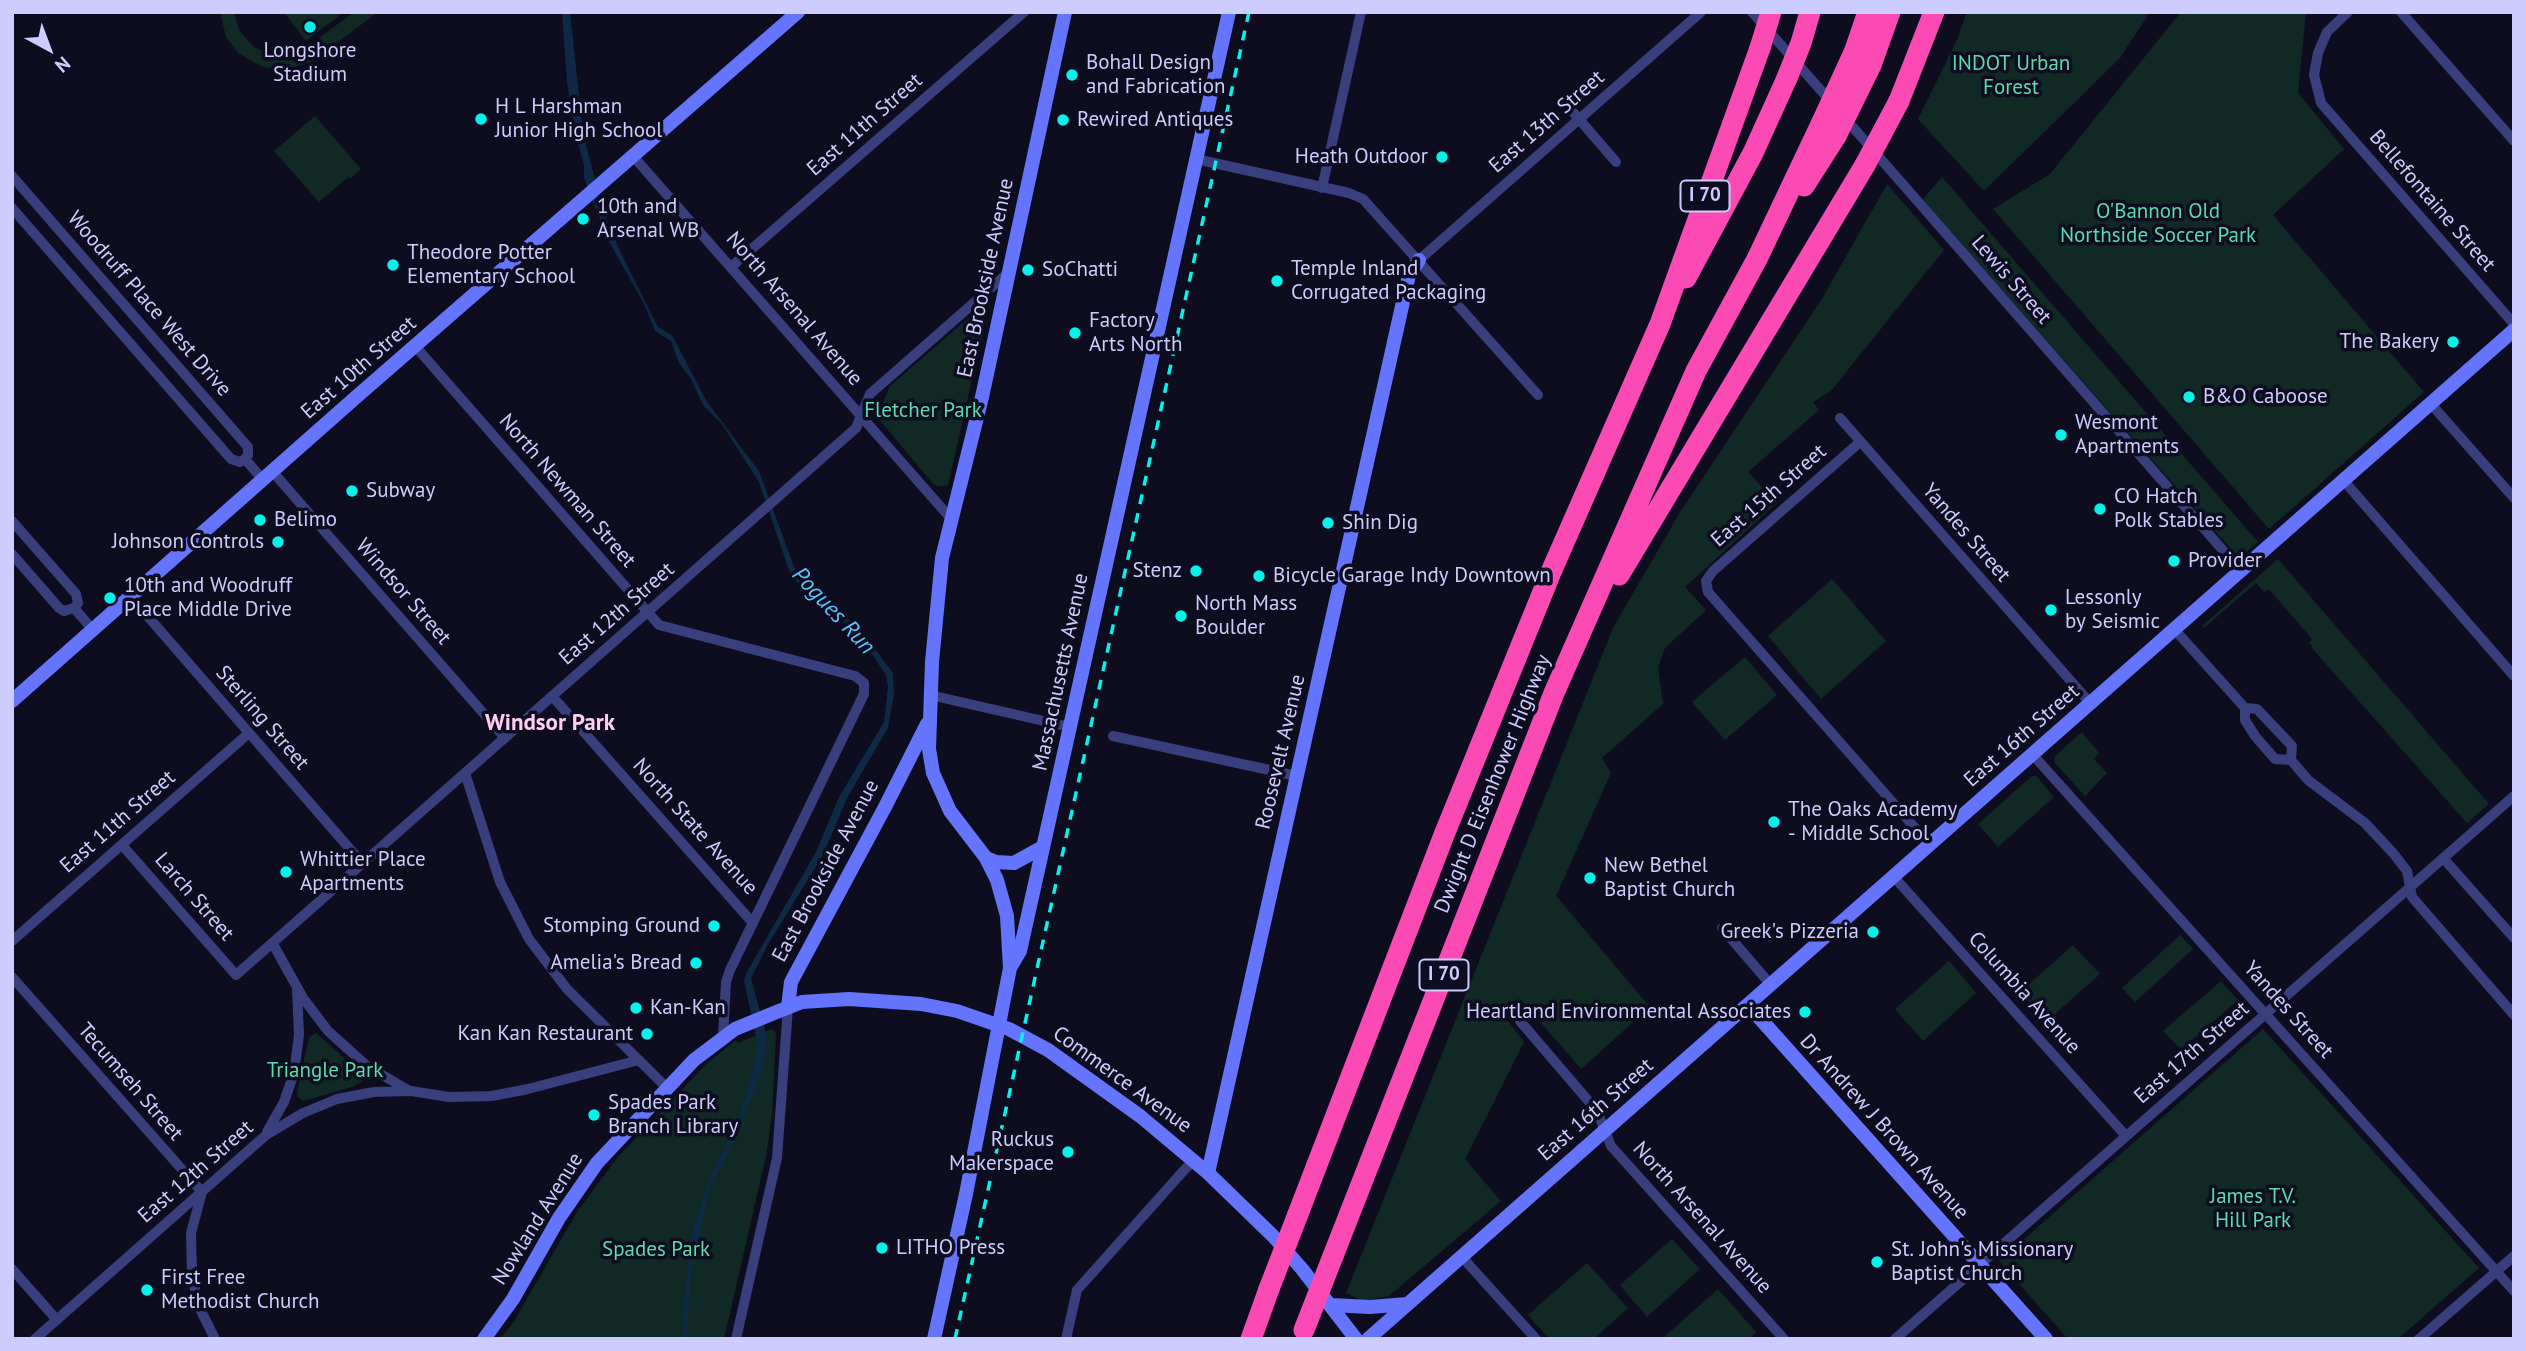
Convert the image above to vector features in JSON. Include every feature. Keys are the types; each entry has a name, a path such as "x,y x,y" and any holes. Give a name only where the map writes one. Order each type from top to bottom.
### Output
{"highway":[{"name":"I 70","path":"1652,345 1771,12"},
{"path":"1652,345 1744,170 1787,78 1810,12"},
{"path":"1863,58 1868,12"},
{"path":"1863,58 1890,12"},
{"path":"1554,694 1614,582 1865,165 1899,101 1934,12"},
{"name":"Dwight D Eisenhower Highway","path":"1302,1334 1554,694 1696,371 1829,129 1863,58"},
{"name":"Dwight D Eisenhower Highway","path":"1251,1339 1444,835 1531,622 1652,345"}],"main road":[{"name":"East 10th Street","path":"12,701 798,12"},
{"name":"East Brookside Avenue","path":"1010,968 1004,899 986,858 957,821 937,787 929,750 930,695 943,558 1065,12"},
{"name":"Massachusetts Avenue","path":"934,1339 966,1194 1010,968 1020,951 1044,847 1229,12"},
{"name":"Roosevelt Avenue","path":"1208,1172 1409,275 1419,260"},
{"name":"East 16th Street","path":"1367,1339 2514,330"},
{"name":"East Brookside Avenue","path":"788,1007 791,982 879,819 929,719"},
{"path":"986,858 996,862 1014,863 1044,847"},
{"name":"Commerce Avenue","path":"788,1007 819,999 889,1000 943,1008 998,1025 1029,1039 1082,1073 1208,1172 1273,1236 1356,1339"},
{"name":"Dr Andrew J Brown Avenue","path":"1748,1005 2046,1339"},
{"name":"Nowland Avenue","path":"484,1339 518,1292 579,1188 603,1156 694,1060 729,1033 788,1007"},
{"path":"1331,1306 1407,1304"}],"street":[{"name":"East 11th Street","path":"731,267 1024,12"},
{"path":"1322,188 1361,12"},
{"name":"East 13th Street","path":"1419,260 1701,12"},
{"name":"Lewis Street","path":"1752,12 2242,572"},
{"name":"Bellefontaine Street","path":"2348,12 2327,32 2318,53 2314,75 2321,103 2514,324"},
{"path":"2401,12 2514,141"},
{"path":"1566,104 1616,162"},
{"name":"North Arsenal Avenue","path":"633,156 953,521"},
{"path":"1196,159 1353,195 1369,204 1538,395"},
{"name":"Woodruff Place West Drive","path":"12,176 248,447 245,459 240,462 231,459 12,208"},
{"name":"East 12th Street","path":"236,975 856,428 866,400 873,391 1009,272"},
{"name":"North Newman Street","path":"415,346 659,625 858,677 864,683 864,694 752,922"},
{"path":"2431,404 2514,498"},
{"name":"Yandes Street","path":"1840,418 2091,704"},
{"name":"East 15th Street","path":"1860,442 1713,571 1706,581 1709,592 1930,845"},
{"name":"Woodruff Place West Drive","path":"245,459 268,476"},
{"name":"Windsor Street","path":"268,476 505,738"},
{"path":"2344,481 2514,676"},
{"path":"12,521 76,594 78,603 74,608 69,611 59,608 12,554"},
{"name":"Sterling Street","path":"131,597 363,864"},
{"path":"74,608 93,631"},
{"path":"2175,630 2245,708 2245,720 2255,736 2276,758 2291,760"},
{"path":"930,695 1070,727"},
{"name":"North State Avenue","path":"552,696 752,922"},
{"path":"2245,708 2257,709 2292,746 2291,760 2308,780 2365,823 2393,853 2407,871 2412,897 2514,1015"},
{"name":"East 11th Street","path":"12,941 249,733"},
{"path":"1113,736 1297,776"},
{"name":"Yandes Street","path":"2033,755 2514,1291"},
{"path":"465,773 500,882 525,932 567,989 667,1088"},
{"name":"East 17th Street","path":"1895,1339 2514,796"},
{"name":"Larch Street","path":"122,845 236,975"},
{"path":"2443,858 2514,938"},
{"name":"Columbia Avenue","path":"1894,877 2126,1136"},
{"path":"729,1033 726,982 752,922"},
{"path":"1722,928 1771,985"},
{"path":"273,944 297,988 322,1024 370,1069 411,1091 450,1097 492,1096 639,1060"},
{"name":"Tecumseh Street","path":"12,977 202,1192"},
{"path":"266,1135 284,1102 294,1073 299,1035 297,988"},
{"name":"East Brookside Avenue","path":"736,1339 777,1158 788,1007"},
{"name":"North Arsenal Avenue","path":"1520,1021 1598,1111 1611,1146 1784,1339"},
{"name":"East 12th Street","path":"35,1339 266,1135 293,1118 337,1099 374,1092 411,1091"},
{"path":"1066,1339 1077,1290 1195,1161"},
{"path":"202,1192 191,1233 192,1275 198,1305 215,1339"},
{"path":"1461,1256 1536,1339"},
{"path":"2419,1339 2514,1256"},
{"path":"12,1269 57,1320"}],"green space":[{"path":"220,12 234,12 239,30 254,47 282,56 303,50 354,12 378,12 310,63 282,70 263,67 238,53 226,37"},
{"name":"Longshore Stadium","path":"284,12 344,12 306,41"},
{"name":"INDOT Urban Forest","path":"1967,12 2150,12 2120,58 1984,191 1918,119 1957,40"},
{"name":"O'Bannon Old Northside Soccer Park","path":"2181,12 2306,12 2298,93 2344,149 2273,215 2424,392 2269,529 1993,209 2050,174"},
{"path":"315,116 361,169 319,202 274,151"},
{"path":"1942,177 2258,542 2239,558 1922,200"},
{"path":"1887,184 1944,250 1831,391 1813,402 1819,410 1748,472 1777,503 1685,587 1706,610 1665,648 1658,668 1663,704 1602,758 1611,773 1556,896 1650,1007 1581,1069 1523,1002 1507,1020 1524,1042 1465,1159 1501,1201 1389,1296 1363,1301 1346,1293 1613,628 1679,514 1823,297"},
{"name":"Fletcher Park","path":"966,320 985,322 948,485 934,485 877,417 890,386"},
{"path":"2278,559 2489,804 2467,823 2311,647 2309,643 2312,639 2269,589 2264,592 2256,583 2204,628 2202,626"},
{"path":"1832,579 1886,641 1821,699 1768,636"},
{"path":"1745,657 1777,695 1725,740 1692,702"},
{"path":"2082,732 2099,753 2094,759 2107,773 2085,796 2055,763 2055,756"},
{"path":"2032,776 2036,776 2054,797 1998,847 1978,824"},
{"path":"2180,935 2193,949 2135,1002 2122,988"},
{"path":"2073,945 2100,974 2046,1022 2019,993"},
{"path":"1949,961 1976,993 1923,1041 1895,1009"},
{"path":"2221,981 2238,1000 2181,1050 2163,1031"},
{"name":"Spades Park","path":"772,1029 776,1033 772,1115 766,1156 724,1339 500,1339 513,1323 577,1212 617,1158 706,1064 736,1040 738,1043"},
{"name":"James T.V. Hill Park","path":"2263,1029 2479,1268 2398,1339 2068,1339 1999,1261"},
{"name":"Triangle Park","path":"316,1033 362,1074 363,1081 352,1087 303,1101 297,1092 309,1037"},
{"path":"1672,1239 1700,1269 1647,1317 1620,1285"},
{"path":"1587,1263 1628,1308 1594,1339 1549,1339 1528,1315"},
{"path":"1718,1289 1756,1332 1749,1339 1667,1339 1665,1336"}],"water":[{"name":"Pogues Run","path":"562,12 570,12 583,133 602,207 618,247 658,327 672,335 707,402 759,471 801,579 834,604 869,641 893,673 894,694 888,728 847,798 823,855 767,946 751,978 767,1037 764,1063 739,1132 712,1184 706,1205 691,1270 687,1339 683,1339 684,1299 692,1233 711,1174 739,1118 753,1070 757,1042 744,981 816,852 839,797 884,722 888,687 886,675 865,644 835,613 791,576 759,482 721,423 703,405 691,379 679,363 671,341 655,331 644,304 608,240 584,178 584,165 575,132 567,82"}],"railway":[{"path":"955,1339 1249,12"}],"place":[{"name":"Longshore Stadium","path":"310,27"},
{"name":"Bohall Design and Fabrication","path":"1072,75"},
{"name":"H L Harshman Junior High School","path":"481,119"},
{"name":"Rewired Antiques","path":"1063,120"},
{"name":"Heath Outdoor","path":"1442,157"},
{"name":"10th and Arsenal WB","path":"583,219"},
{"name":"Theodore Potter Elementary School","path":"393,265"},
{"name":"SoChatti","path":"1028,270"},
{"name":"Temple Inland Corrugated Packaging","path":"1277,281"},
{"name":"Factory Arts North","path":"1075,333"},
{"name":"The Bakery","path":"2453,342"},
{"name":"B&O Caboose","path":"2189,397"},
{"name":"Wesmont Apartments","path":"2061,435"},
{"name":"Subway","path":"352,491"},
{"name":"CO Hatch Polk Stables","path":"2100,509"},
{"name":"Belimo","path":"260,520"},
{"name":"Shin Dig","path":"1328,523"},
{"name":"Johnson Controls","path":"278,542"},
{"name":"Provider","path":"2174,561"},
{"name":"Stenz","path":"1196,571"},
{"name":"Bicycle Garage Indy Downtown","path":"1259,576"},
{"name":"10th and Woodruff Place Middle Drive","path":"110,598"},
{"name":"Lessonly by Seismic","path":"2051,610"},
{"name":"North Mass Boulder","path":"1181,616"},
{"name":"The Oaks Academy - Middle School","path":"1774,822"},
{"name":"Whittier Place Apartments","path":"286,872"},
{"name":"New Bethel Baptist Church","path":"1590,878"},
{"name":"Stomping Ground","path":"714,926"},
{"name":"Greek's Pizzeria","path":"1873,932"},
{"name":"Amelia's Bread","path":"696,963"},
{"name":"Kan-Kan","path":"636,1008"},
{"name":"Heartland Environmental Associates","path":"1805,1012"},
{"name":"Kan Kan Restaurant","path":"647,1034"},
{"name":"Spades Park Branch Library","path":"594,1115"},
{"name":"Ruckus Makerspace","path":"1068,1152"},
{"name":"LITHO Press","path":"882,1248"},
{"name":"St. John's Missionary Baptist Church","path":"1877,1262"},
{"name":"First Free Methodist Church","path":"147,1290"}],"district":[{"name":"Windsor Park","path":"550,723"}]}
